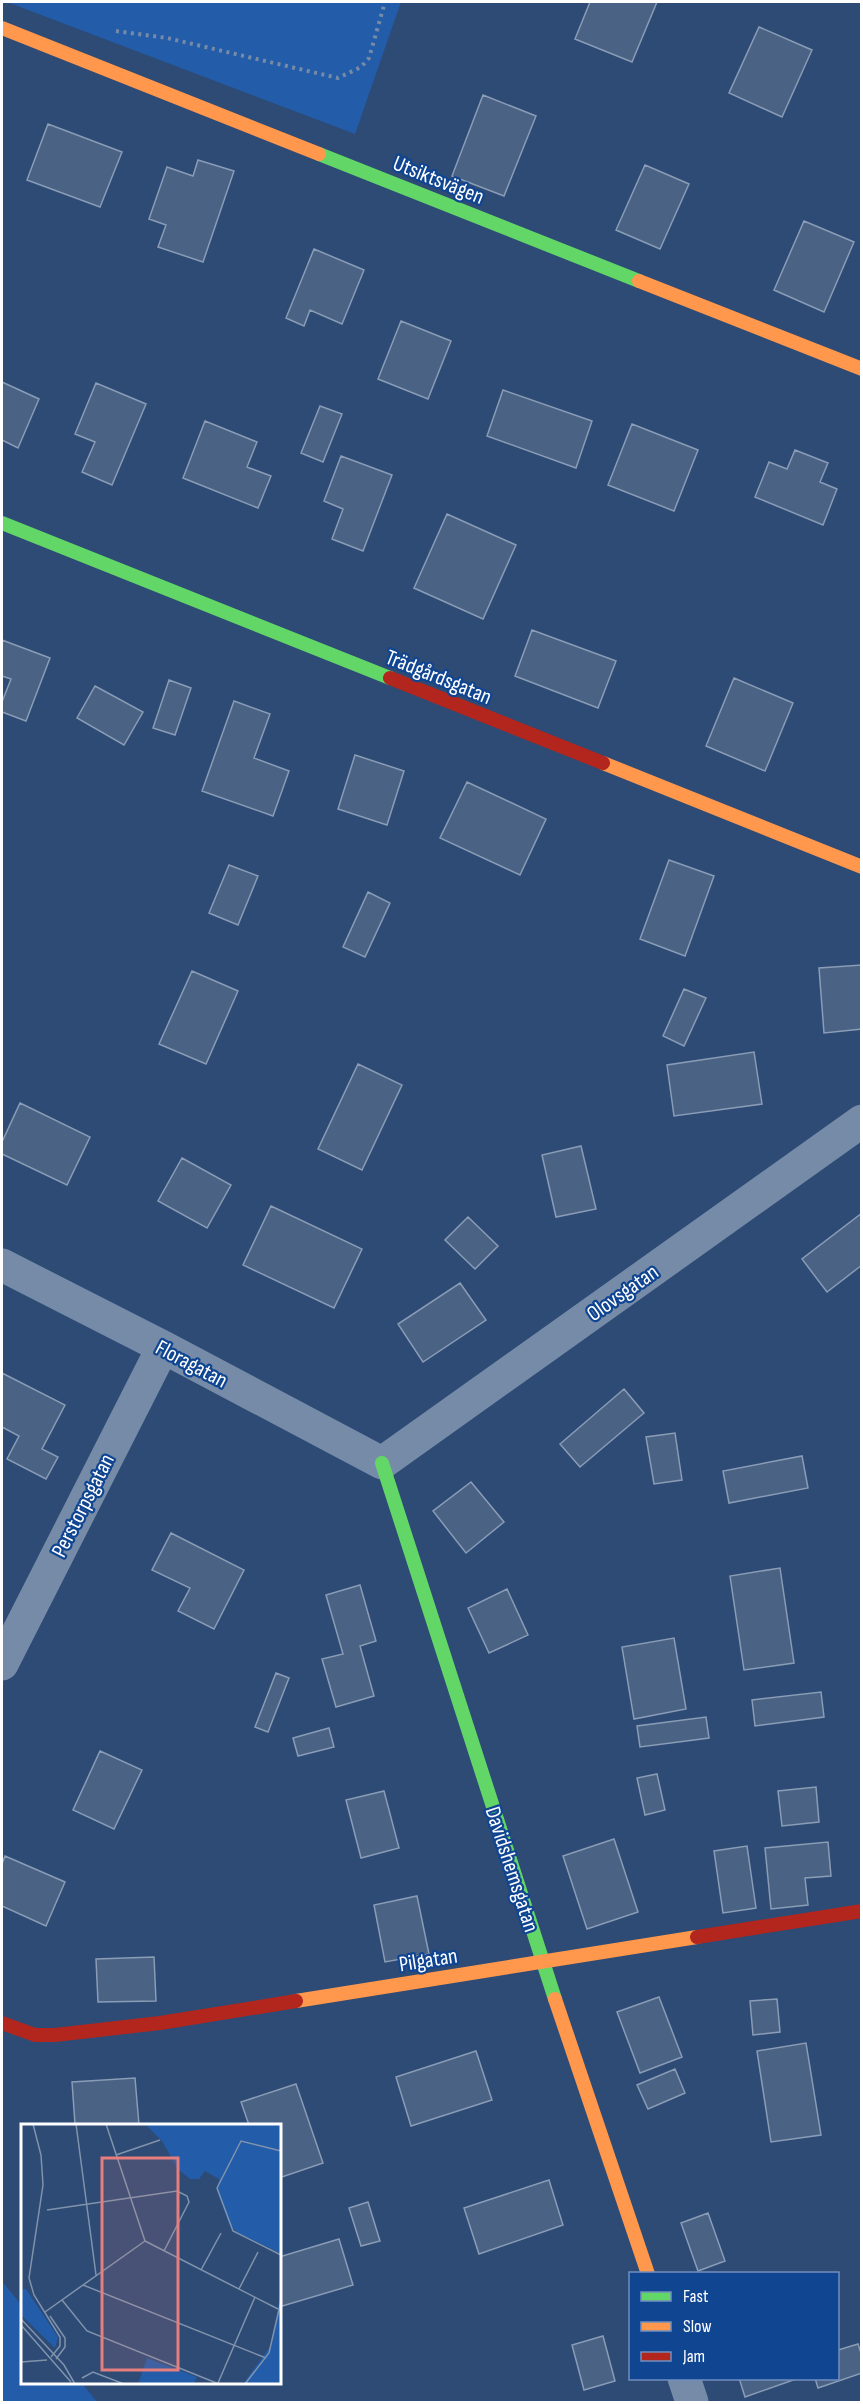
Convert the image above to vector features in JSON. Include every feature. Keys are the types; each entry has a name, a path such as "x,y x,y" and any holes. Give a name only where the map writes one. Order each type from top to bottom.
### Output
{"street":[{"name":"Utsiktsvägen","path":"2,28 861,369"},
{"name":"Trädgårdsgatan","path":"2,523 861,867"},
{"name":"Olovsgatan","path":"382,1463 861,1121"},
{"name":"Floragatan","path":"2,1265 164,1347 382,1463"},
{"name":"Perstorpsgatan","path":"2,1664 164,1347"},
{"name":"Davidshemsgatan","path":"382,1463 542,1962 647,2272"},
{"name":"Pilgatan","path":"2,2023 35,2035 56,2035 125,2027 861,1911"},
{"path":"684,2380 692,2403"}],"path":[{"path":"111,31 166,38 338,78 361,67 369,58 385,2"}],"shaded area":[{"path":"7,2 401,2 355,134"},
{"path":"2,2281 21,2305 21,2383 82,2383 97,2402 2,2402"}],"building":[{"path":"590,2 657,2 632,62 575,39"},
{"path":"759,27 812,50 782,117 729,93"},
{"path":"483,95 536,116 504,196 452,176"},
{"path":"48,124 122,152 100,207 27,180"},
{"path":"198,160 234,171 203,262 158,247 166,225 149,219 167,167 193,176"},
{"path":"645,165 689,184 660,249 616,230"},
{"path":"804,221 854,242 824,312 774,290"},
{"path":"314,249 364,270 342,324 310,310 304,326 286,318"},
{"path":"401,321 451,341 428,399 378,379"},
{"path":"2,382 39,399 18,448 2,440"},
{"path":"96,383 146,404 112,485 82,472 95,442 75,434"},
{"path":"503,390 592,421 576,468 487,436"},
{"path":"320,406 342,414 323,462 301,453"},
{"path":"205,421 257,442 247,467 271,476 258,508 183,478"},
{"path":"632,424 698,450 674,511 608,485"},
{"path":"795,450 828,463 820,482 837,489 823,525 755,497 769,462 787,469"},
{"path":"341,456 392,475 363,551 332,539 343,509 324,501"},
{"path":"447,514 516,545 483,619 414,588"},
{"path":"532,630 616,661 598,708 515,676"},
{"path":"2,640 50,658 26,721 2,712 2,702 11,679 2,676"},
{"path":"734,678 793,703 765,771 706,746"},
{"path":"169,680 191,688 175,735 153,728"},
{"path":"95,686 143,712 124,745 77,718"},
{"path":"234,701 270,714 254,758 289,771 273,816 202,791"},
{"path":"355,755 404,771 387,825 338,809"},
{"path":"467,782 546,819 520,875 440,838"},
{"path":"669,860 714,876 685,956 640,939"},
{"path":"229,865 258,876 238,925 209,913"},
{"path":"368,892 390,903 365,957 343,947"},
{"path":"862,965 862,1029 824,1033 819,968"},
{"path":"192,971 238,991 206,1064 159,1044"},
{"path":"684,989 706,998 684,1046 663,1036"},
{"path":"754,1052 762,1104 674,1116 667,1065"},
{"path":"358,1064 402,1085 362,1170 318,1149"},
{"path":"20,1103 90,1137 67,1185 2,1154 2,1142"},
{"path":"581,1146 596,1209 556,1217 542,1155"},
{"path":"182,1158 231,1185 207,1228 158,1201"},
{"path":"271,1206 362,1249 334,1308 243,1265"},
{"path":"862,1213 862,1265 827,1292 802,1259"},
{"path":"468,1217 498,1246 475,1269 445,1240"},
{"path":"460,1283 486,1320 423,1362 398,1324"},
{"path":"2,1373 65,1405 42,1449 58,1457 46,1479 7,1459 19,1436 2,1427"},
{"path":"624,1389 644,1413 580,1467 560,1444"},
{"path":"675,1433 682,1480 654,1484 646,1437"},
{"path":"802,1456 808,1488 729,1503 723,1471"},
{"path":"471,1482 504,1522 466,1553 433,1511"},
{"path":"171,1533 244,1570 214,1629 178,1611 190,1588 152,1570"},
{"path":"780,1568 794,1663 744,1670 730,1576"},
{"path":"360,1585 376,1641 360,1646 374,1696 336,1707 322,1659 343,1654 326,1595"},
{"path":"507,1589 528,1635 489,1653 468,1608"},
{"path":"674,1638 686,1709 634,1719 622,1647"},
{"path":"276,1673 289,1678 268,1732 255,1727"},
{"path":"821,1692 824,1717 755,1726 752,1700"},
{"path":"706,1717 709,1738 640,1747 637,1726"},
{"path":"329,1728 334,1747 298,1756 293,1738"},
{"path":"100,1751 142,1770 114,1829 73,1810"},
{"path":"657,1774 665,1810 645,1815 637,1778"},
{"path":"816,1787 819,1822 782,1826 778,1791"},
{"path":"384,1791 399,1848 361,1858 346,1800"},
{"path":"614,1839 638,1912 587,1929 563,1856"},
{"path":"828,1842 831,1876 805,1878 808,1905 771,1909 765,1848"},
{"path":"747,1846 756,1908 723,1913 714,1851"},
{"path":"5,1856 65,1882 46,1926 2,1906 2,1864"},
{"path":"417,1896 429,1954 385,1962 374,1905"},
{"path":"154,1957 156,2001 98,2002 96,1959"},
{"path":"659,1997 682,2057 640,2073 617,2012"},
{"path":"777,1999 780,2032 753,2035 750,2001"},
{"path":"806,2043 821,2135 771,2142 757,2051"},
{"path":"476,2051 492,2100 411,2126 396,2077"},
{"path":"675,2069 685,2093 648,2109 637,2085"},
{"path":"135,2078 139,2124 75,2124 72,2082"},
{"path":"296,2084 323,2163 280,2178 280,2124 249,2124 241,2102"},
{"path":"549,2180 563,2225 479,2254 464,2208"},
{"path":"368,2202 380,2241 361,2246 349,2208"},
{"path":"708,2213 725,2261 698,2271 681,2223"},
{"path":"339,2239 353,2285 280,2307 280,2257"},
{"path":"603,2336 615,2381 584,2390 572,2345"},
{"path":"858,2344 862,2356 862,2373 818,2388 816,2380 839,2380 839,2350"},
{"path":"740,2380 793,2380 745,2397"}],"traffic: fast":[{"path":"319,154 639,281"},
{"path":"2,523 390,678"},
{"path":"382,1463 555,1999"}],"traffic: slow":[{"path":"2,28 319,154"},
{"path":"639,281 862,369"},
{"path":"603,763 862,867"},
{"path":"296,2001 697,1937"},
{"path":"555,1999 647,2272"}],"traffic: jam":[{"path":"390,678 603,763"},
{"path":"697,1937 862,1911"},
{"path":"2,2023 35,2035 55,2035 160,2023 296,2001"}]}
